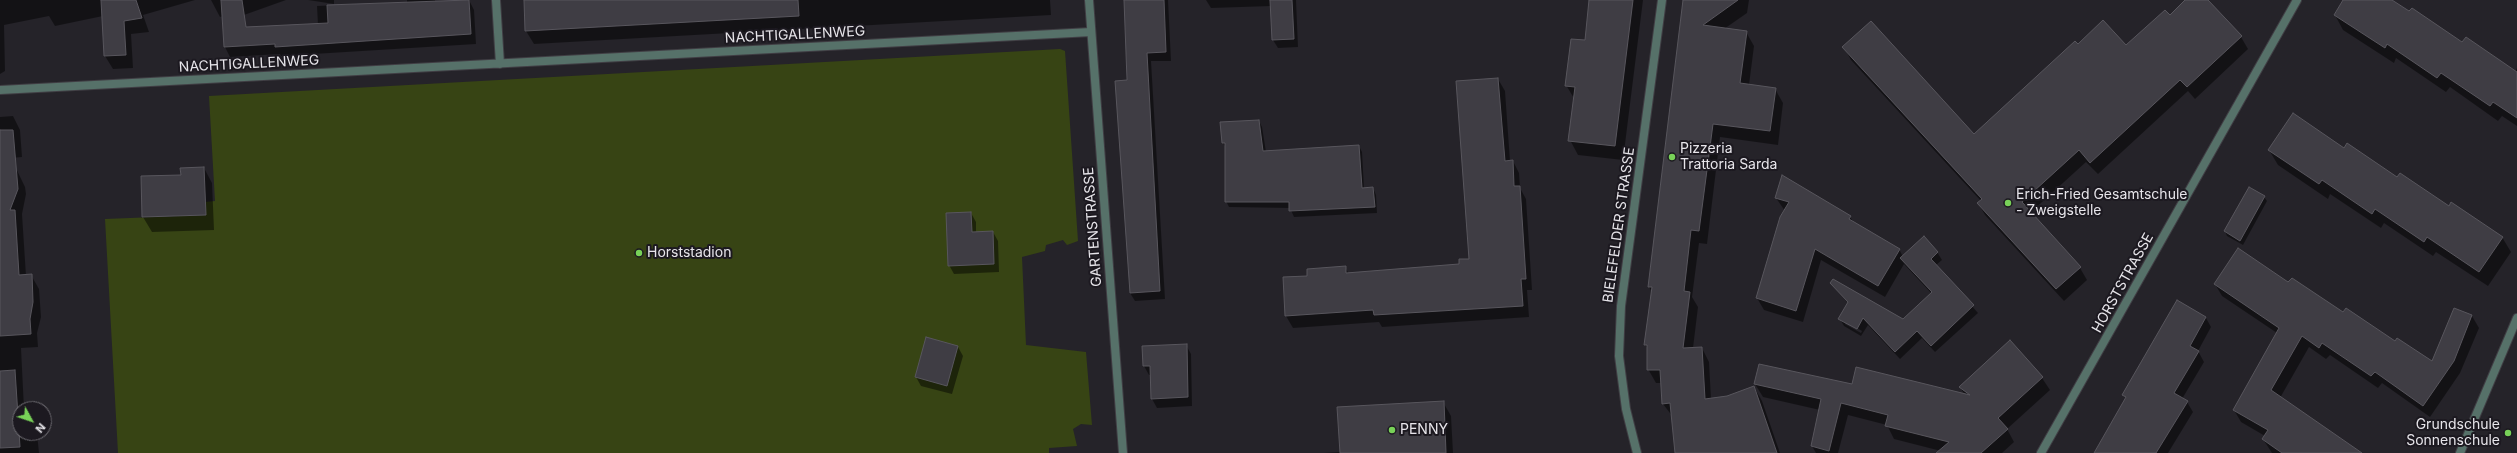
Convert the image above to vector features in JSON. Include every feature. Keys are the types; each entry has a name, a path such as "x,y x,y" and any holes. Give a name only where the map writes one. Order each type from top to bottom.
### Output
{"street":[{"path":"496,0 500,64"},
{"name":"GARTENSTRASSE","path":"1089,0 1123,453"},
{"name":"BIELEFELDER STRASSE","path":"1637,453 1626,410 1619,356 1621,306 1662,0"},
{"name":"HORSTSTRASSE","path":"2041,453 2298,0"},
{"name":"NACHTIGALLENWEG","path":"0,90 1091,32"},
{"path":"2460,453 2517,318"}],"green space":[{"name":"Horststadion","path":"1060,49 1065,51 1078,241 1067,245 1063,240 1046,245 1045,251 1022,257 1026,345 1086,352 1092,425 1081,424 1073,429 1077,446 1049,448 1049,453 118,453 105,219 206,215 205,202 215,201 209,96"}],"building":[{"path":"101,0 136,0 142,18 124,21 126,55 104,56"},
{"path":"221,0 242,0 246,27 328,23 327,5 469,0 471,34 275,47 275,44 224,47"},
{"path":"524,0 798,0 799,16 525,31"},
{"path":"1124,0 1164,0 1166,52 1147,53 1160,291 1130,293 1115,81 1127,80"},
{"path":"1270,0 1292,0 1294,39 1272,40"},
{"path":"1589,0 1633,0 1615,146 1568,141 1575,87 1565,86 1571,39 1585,40"},
{"path":"1683,0 1738,0 1703,25 1747,31 1740,83 1776,88 1770,131 1713,124 1699,231 1691,230 1684,291 1690,292 1683,348 1702,347 1705,399 1727,396 1754,386 1777,453 1675,453 1670,403 1662,404 1660,370 1647,370 1647,345 1644,345 1652,287 1648,287"},
{"path":"2185,0 2208,0 2242,36 2187,87 2180,80 2090,163 2079,150 2022,202 2081,267 2056,289 1977,203 1982,199 1842,47 1871,21 1974,134 2075,41 2078,44 2103,20 2126,45 2165,10 2170,15"},
{"path":"2343,0 2392,0 2409,11 2412,8 2462,42 2466,37 2517,72 2517,118 2493,102 2490,106 2441,73 2437,78 2387,44 2385,48 2334,15"},
{"path":"1498,78 1505,161 1513,160 1514,186 1520,186 1526,279 1521,279 1523,306 1374,315 1373,310 1285,316 1283,277 1307,276 1307,269 1346,266 1346,273 1459,264 1459,259 1469,259 1456,81"},
{"path":"2293,113 2344,148 2347,143 2397,177 2400,173 2449,206 2451,202 2503,237 2479,272 2427,237 2424,242 2375,209 2372,214 2322,180 2319,184 2268,150"},
{"path":"1259,120 1263,151 1359,145 1362,188 1373,187 1375,207 1289,211 1289,202 1225,202 1225,143 1222,143 1220,122"},
{"path":"0,130 13,130 18,189 10,210 15,210 19,275 32,274 33,302 30,319 31,334 0,336"},
{"path":"204,167 206,215 142,217 141,176 181,175 180,168"},
{"path":"1782,175 1851,216 1849,219 1900,249 1878,286 1815,249 1796,311 1756,298 1780,217 1789,202 1775,198"},
{"path":"2249,187 2265,196 2240,241 2224,231"},
{"path":"971,212 972,232 993,231 994,264 948,266 946,213"},
{"path":"1924,236 1938,252 1931,259 1974,305 1931,346 1917,331 1895,352 1863,318 1857,329 1838,319 1848,302 1830,283 1833,279 1903,319 1932,292 1900,258"},
{"path":"2238,248 2288,282 2292,278 2343,312 2346,308 2395,341 2397,338 2432,361 2454,308 2472,315 2454,361 2423,406 2375,372 2371,376 2322,343 2319,348 2302,336 2271,390 2362,453 2282,453 2262,439 2268,430 2233,410 2279,328 2214,284"},
{"path":"2177,300 2206,317 2190,346 2199,351 2174,393 2188,401 2156,453 2094,453 2126,397 2122,395"},
{"path":"926,337 958,346 947,386 915,377"},
{"path":"2010,340 2043,377 1998,418 2008,429 1981,453 1936,453 1949,442 1885,426 1888,415 1841,403 1829,451 1811,446 1821,399 1754,384 1759,364 1852,384 1856,367 1970,395 1959,387"},
{"path":"1187,344 1188,397 1151,399 1150,366 1143,366 1142,346"},
{"path":"15,370 17,401 12,401 12,441 20,441 20,447 0,448 0,371"},
{"name":"PENNY","path":"1444,401 1446,453 1340,453 1337,407"}],"place":[{"name":"Pizzeria Trattoria Sarda","path":"1672,157"},
{"name":"Erich-Fried Gesamtschule - Zweigstelle","path":"2008,203"},
{"name":"Horststadion","path":"639,253"},
{"name":"PENNY","path":"1392,430"},
{"name":"Grundschule Sonnenschule","path":"2508,433"}]}
